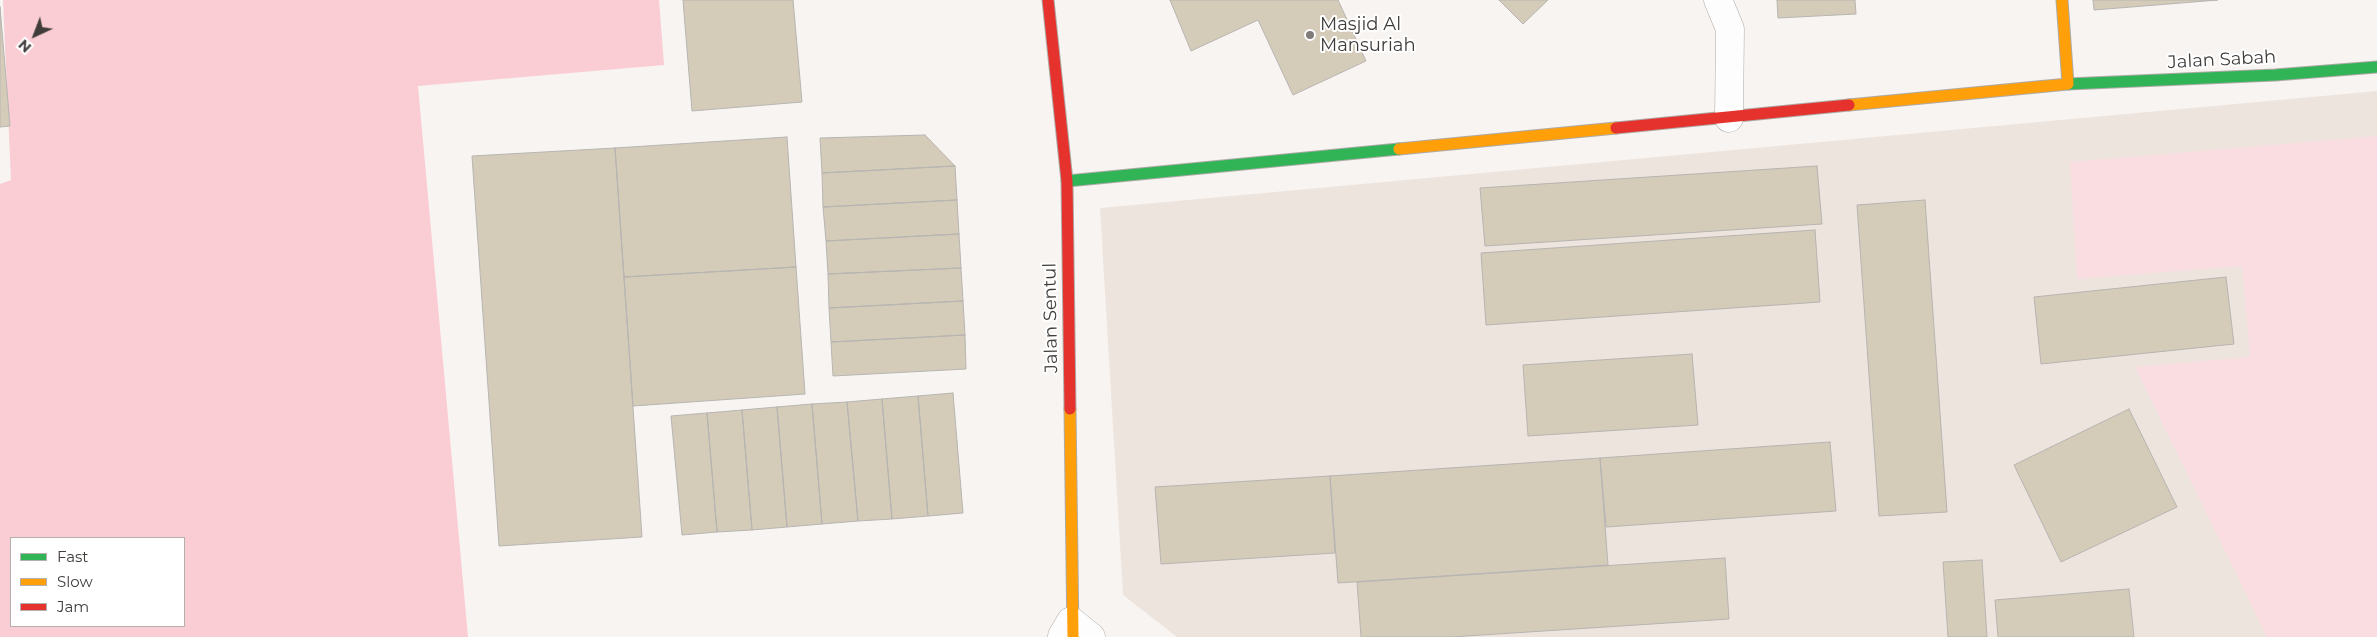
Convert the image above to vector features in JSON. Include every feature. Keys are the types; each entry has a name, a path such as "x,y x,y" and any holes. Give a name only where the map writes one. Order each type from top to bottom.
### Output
{"street":[{"name":"Jalan Sentul","path":"1048,0 1067,180 1074,633"},
{"path":"1718,0 1730,29 1730,118"},
{"path":"2062,0 2068,84"},
{"name":"Jalan Sabah","path":"1067,180 1730,118 2068,84 2275,75 2377,67"}],"shaded area":[{"path":"3,0 659,0 664,65 418,86 468,637 0,637 0,184 11,180"},
{"path":"2377,91 2377,637 1177,637 1123,595 1100,208"},
{"path":"2377,136 2377,637 2267,637 2135,367 2250,357 2242,266 2077,279 2070,162"}],"building":[{"path":"683,0 793,0 802,102 692,111"},
{"name":"Masjid Al Mansuriah","path":"1170,0 1338,0 1366,61 1293,95 1258,20 1191,51"},
{"path":"1499,0 1548,0 1523,24"},
{"path":"1777,0 1855,0 1856,14 1778,18"},
{"path":"2093,0 2218,0 2094,10"},
{"path":"0,7 10,126 0,127"},
{"path":"925,135 955,166 822,173 820,138"},
{"path":"787,137 796,267 624,277 615,148"},
{"path":"615,148 642,537 499,546 472,156"},
{"path":"955,166 957,200 823,207 822,173"},
{"path":"1817,166 1822,224 1485,246 1480,188"},
{"path":"957,200 959,234 826,241 823,207"},
{"path":"1925,200 1947,512 1879,516 1857,205"},
{"path":"1815,230 1820,302 1486,325 1481,253"},
{"path":"959,234 961,268 828,274 826,241"},
{"path":"796,267 805,394 633,406 624,277"},
{"path":"961,268 963,301 829,308 828,274"},
{"path":"2226,277 2234,344 2041,364 2034,297"},
{"path":"963,301 965,335 831,342 829,308"},
{"path":"965,335 966,369 833,376 831,342"},
{"path":"1692,354 1698,425 1528,436 1523,365"},
{"path":"953,393 963,513 928,516 918,396"},
{"path":"918,396 928,516 892,519 882,399"},
{"path":"882,399 892,519 858,521 847,402"},
{"path":"847,402 858,521 822,524 812,404"},
{"path":"812,404 822,524 787,527 777,407"},
{"path":"777,407 787,527 752,530 742,410"},
{"path":"2129,409 2177,507 2061,562 2014,465"},
{"path":"742,410 752,530 717,532 707,413"},
{"path":"707,413 717,532 682,535 671,416"},
{"path":"1830,442 1836,511 1606,527 1600,458"},
{"path":"1600,458 1608,565 1338,583 1330,476"},
{"path":"1330,476 1335,553 1161,564 1155,487"},
{"path":"1725,558 1729,619 1451,637 1361,637 1357,582"},
{"path":"1982,560 1987,637 1948,637 1943,562"},
{"path":"2129,589 2134,637 1998,637 1995,600"}],"traffic: fast":[{"path":"2068,84 2275,75 2377,67"},
{"path":"1067,181 1399,149"}],"traffic: slow":[{"path":"1849,105 2068,84 2062,0"},
{"path":"1399,149 1616,128"},
{"path":"1070,409 1073,637"}],"traffic: jam":[{"path":"1048,0 1067,181 1070,409"},
{"path":"1616,128 1849,105"}],"place":[{"name":"Masjid Al Mansuriah","path":"1310,35"}]}
